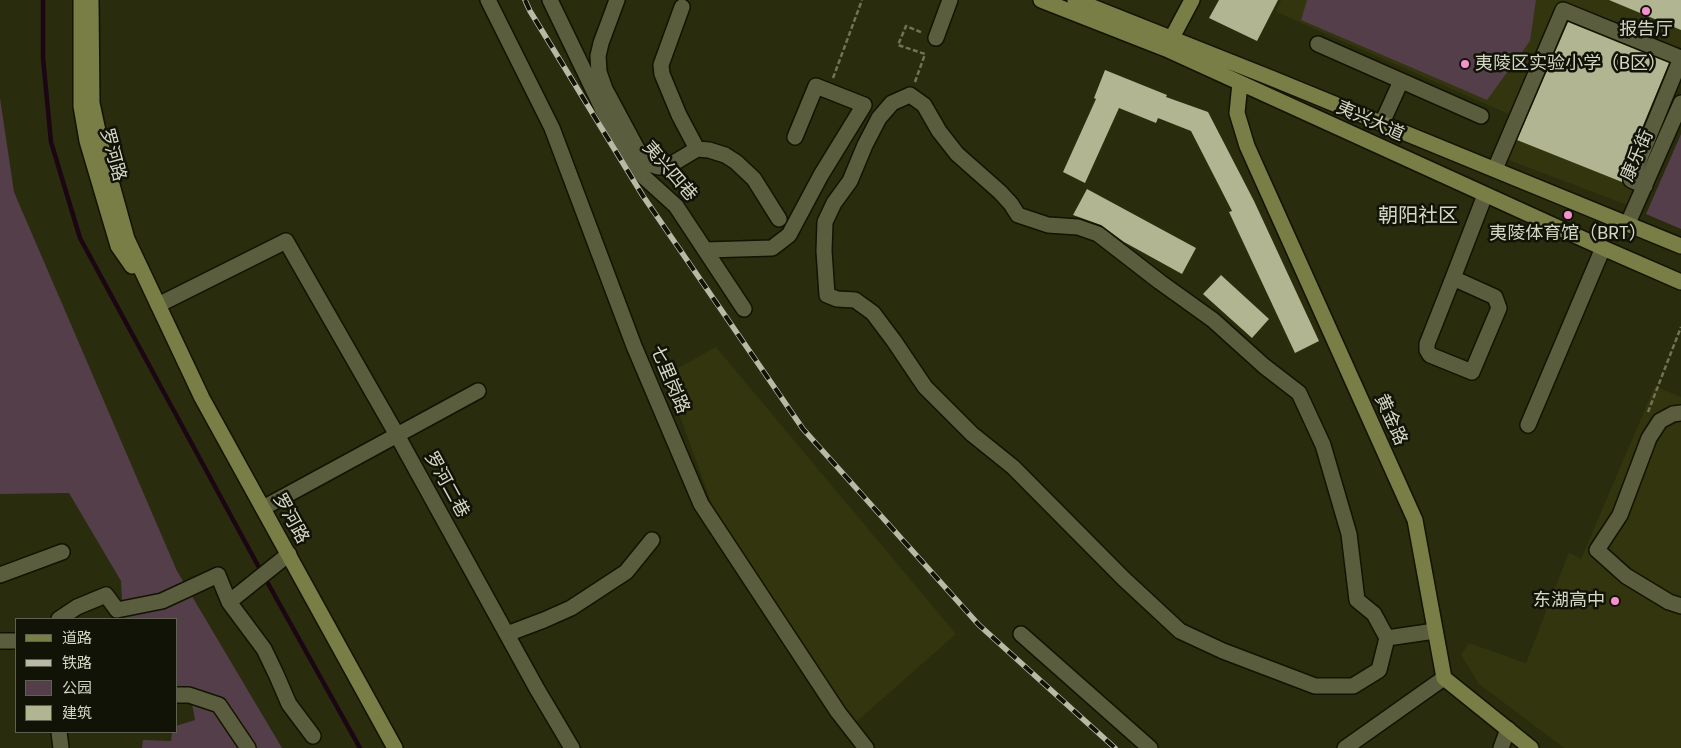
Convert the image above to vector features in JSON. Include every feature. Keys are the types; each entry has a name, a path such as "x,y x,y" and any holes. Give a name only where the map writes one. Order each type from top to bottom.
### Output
{"main road":[{"name":"罗河路","path":"80,0 82,106 87,142 118,246 158,305"},
{"name":"罗河路","path":"91,0 92,103 101,145 127,239 202,398 395,748"},
{"name":"夷兴大道","path":"1041,0 1169,44 1382,123 1681,246"},
{"name":"夷兴大道","path":"1075,0 1169,44 1240,83 1681,282"},
{"path":"1169,44 1192,0"},
{"name":"黄金路","path":"1240,83 1236,113 1247,146 1415,520 1444,678"},
{"path":"1444,678 1531,748"}],"street":[{"name":"七里岗路","path":"488,0 552,128 634,346 701,504 838,712 866,748"},
{"name":"夷兴四巷","path":"550,0 575,55 633,164 644,177 676,206 744,310"},
{"path":"618,0 598,56 599,72 605,89 642,158 649,164 667,168 697,149 725,154 754,179 779,219"},
{"path":"936,38 950,0"},
{"path":"682,7 661,65 662,74 679,115 697,149"},
{"path":"1495,169 1563,10 1681,58 1631,180 1645,186"},
{"path":"1318,44 1481,116"},
{"path":"575,55 598,56"},
{"path":"1382,123 1401,81"},
{"path":"706,250 772,248 789,234 821,175 864,105 816,86 795,137"},
{"path":"910,95 924,105 957,154 1000,192 1018,215 1048,225 1078,226 1098,234 1213,320 1264,366 1299,393 1323,445 1349,534 1357,600 1374,614 1388,638 1379,670 1353,686 1315,686 1223,651 1180,631 1124,579 1012,467 972,434 924,387 873,313 855,300 837,299 827,295 824,251 825,222 834,203 850,181 879,118 892,103 910,95"},
{"name":"康乐街","path":"1628,224 1681,103"},
{"path":"1453,278 1495,297 1499,308 1472,372 1430,355 1427,350 1427,344 1485,195"},
{"name":"罗河二巷","path":"158,305 286,241 398,435 572,748"},
{"path":"1528,426 1604,248"},
{"path":"263,508 478,392"},
{"path":"1681,413 1673,414 1660,421 1649,438 1620,515 1597,550 1626,576 1669,602 1681,606"},
{"path":"507,634 544,620 579,603 626,572 652,540"},
{"path":"0,575 62,552"},
{"path":"229,602 288,555"},
{"path":"60,618 77,607 106,595 117,610 162,601 218,575 229,602 264,649 289,704 313,736"},
{"path":"1388,638 1435,631"},
{"path":"1020,634 1150,748"},
{"path":"0,641 15,641"},
{"path":"1345,748 1444,678"},
{"path":"178,695 189,695 219,705 248,748"},
{"path":"1501,748 1508,729"},
{"path":"59,733 61,748"}],"path":[{"path":"829,92 862,0"},
{"path":"910,95 925,54 898,44 906,26 936,38"}],"shaded area":[{"path":"1281,0 1681,0 1681,74 1627,205 1498,156 1513,116 1276,12"},
{"path":"716,347 956,634 855,723 748,571 715,513 665,375"},
{"name":"东湖高中","path":"1655,386 1681,397 1681,748 1564,748 1479,684 1461,655 1469,643 1526,663 1569,552 1581,559"}],"green space":[{"name":"夷陵区实验小学（B区）","path":"1307,0 1536,0 1530,41 1487,100 1301,20"},
{"path":"0,98 14,192 177,571 282,748 142,748 143,740 171,741 172,733 178,733 178,725 195,720 189,687 178,687 178,618 123,618 121,581 69,493 0,494"},
{"path":"1681,134 1681,229 1646,214"}],"building":[{"path":"1219,0 1278,0 1257,41 1209,18"},
{"path":"1609,0 1681,0 1681,30"},
{"path":"1568,22 1669,63 1622,176 1622,182 1517,140"},
{"path":"1105,70 1167,95 1166,97 1208,112 1254,201 1319,341 1295,353 1229,212 1232,211 1191,131 1158,118 1156,123 1119,108 1085,183 1063,172 1096,99 1094,98"},
{"path":"1087,189 1196,248 1182,274 1124,242 1101,225 1073,215"},
{"path":"1221,275 1269,319 1252,338 1203,294"}],"waterway":[{"path":"43,0 43,58 51,142 80,238 256,562 360,748"}],"railway":[{"path":"525,0 643,196 803,429 979,625 1115,748"}],"place":[{"name":"报告厅","path":"1646,11"},
{"name":"夷陵区实验小学（B区）","path":"1465,64"},
{"name":"夷陵体育馆（BRT）","path":"1568,215"},
{"name":"东湖高中","path":"1615,601"}],"district":[{"name":"朝阳社区","path":"1418,217"}]}
